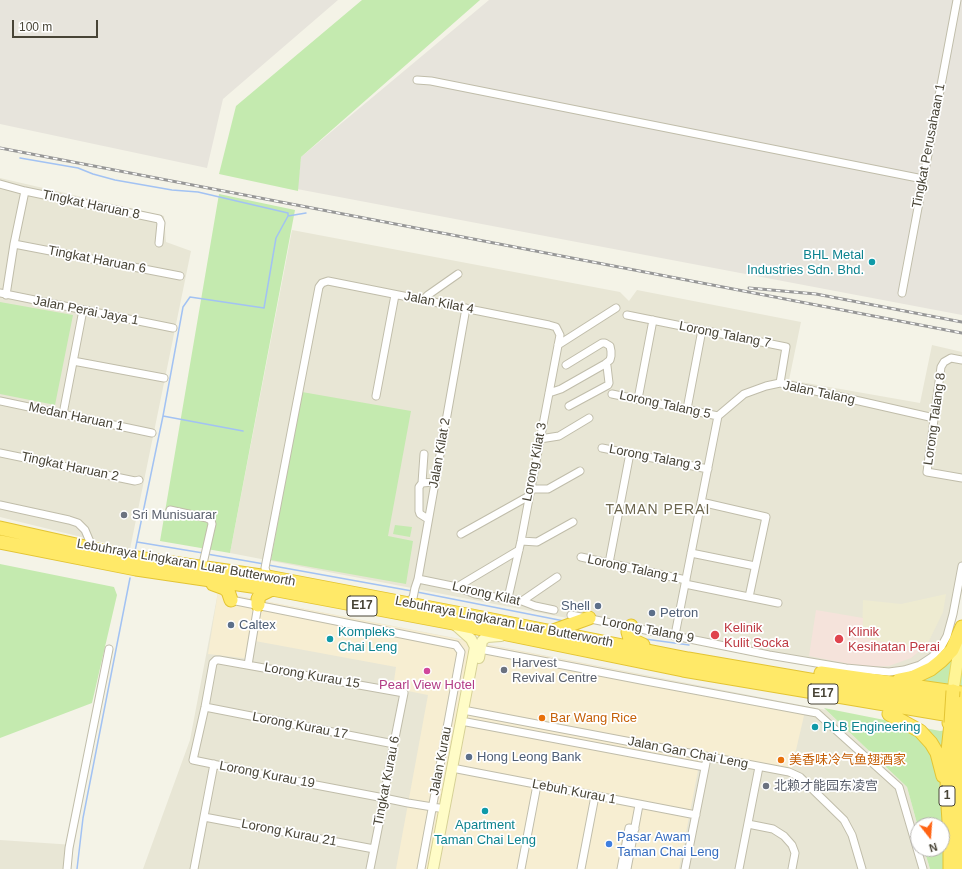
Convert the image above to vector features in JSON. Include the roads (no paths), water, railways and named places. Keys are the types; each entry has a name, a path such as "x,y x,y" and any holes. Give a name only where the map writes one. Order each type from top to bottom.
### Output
{"highway":[{"name":"Lebuhraya Lingkaran Luar Butterworth","path":"0,528 130,557 205,558 253,575 267,572 453,623 513,636 962,706"},
{"name":"Lebuhraya Lingkaran Luar Butterworth","path":"0,542 136,569 193,578 267,572 413,598 552,631 661,653 686,664 958,722"},
{"path":"258,606 258,599 267,572"},
{"path":"193,578 224,588 228,591 231,600"},
{"path":"552,631 589,618"},
{"path":"631,626 628,632 630,639 661,653"},
{"path":"892,682 914,677 931,669 952,650 962,627"},
{"path":"686,664 706,658 958,692"},
{"path":"686,664 702,677 760,690 889,714 958,722"},
{"name":"1","path":"958,692 957,765 960,869"},
{"name":"1","path":"950,869 950,836 947,791 948,751 958,722 962,702"},
{"path":"889,714 920,731 931,743 937,753 947,791"}],"main road":[{"path":"958,692 962,627"}],"street":[{"name":"Tingkat Perusahaan 1","path":"902,293 957,0"},
{"path":"417,80 430,81 923,179"},
{"name":"Tingkat Haruan 8","path":"0,184 25,191 159,219 161,223 159,242"},
{"path":"3,294 25,191"},
{"name":"Tingkat Haruan 6","path":"14,244 180,276"},
{"path":"424,300 428,295 458,274"},
{"name":"Jalan Kilat 4","path":"267,572 319,287 322,283 328,281 556,327"},
{"name":"Jalan Perai Jaya 1","path":"3,294 173,328"},
{"path":"376,396 396,295"},
{"name":"Jalan Kilat 2","path":"413,598 418,579 466,308"},
{"path":"558,345 616,308"},
{"path":"63,414 83,310"},
{"name":"Lorong Talang 7","path":"627,315 786,347 780,383"},
{"path":"638,399 653,320"},
{"name":"Lorong Kilat 3","path":"508,598 521,541 560,335 556,327"},
{"path":"687,409 702,330"},
{"path":"549,393 561,389 610,360 610,346 606,343 602,343 566,365"},
{"name":"Lorong Talang 8","path":"962,360 951,358 944,362 941,367 927,472 962,478"},
{"path":"73,361 164,378"},
{"path":"569,406 608,385 607,366 604,364"},
{"name":"Jalan Talang","path":"718,416 744,394 766,386 780,383 934,418"},
{"name":"Lorong Talang 5","path":"612,394 718,416"},
{"name":"Medan Haruan 1","path":"0,401 152,433"},
{"path":"675,635 718,416"},
{"path":"540,439 559,436 589,418"},
{"name":"Lorong Talang 3","path":"602,448 708,469"},
{"name":"Tingkat Haruan 2","path":"0,453 135,481 139,480"},
{"path":"609,563 630,453"},
{"path":"424,454 422,483 419,487 418,507 420,514 428,519"},
{"path":"461,534 530,492 548,488 580,470"},
{"path":"422,483 435,482"},
{"path":"701,502 766,517 749,597"},
{"path":"0,505 78,523 85,530 93,549"},
{"path":"170,510 210,520 212,524 205,558"},
{"path":"521,541 537,542 573,522"},
{"path":"457,588 519,550"},
{"path":"691,553 756,566"},
{"name":"Lorong Talang 1","path":"581,558 609,563 778,603"},
{"name":"Lorong Talang 9","path":"571,615 846,668 889,672 904,670 920,665 932,657 940,647 947,636 953,614 962,566"},
{"path":"522,601 557,577"},
{"name":"Lorong Kilat","path":"418,579 457,588 475,594 508,598 554,610"},
{"path":"231,600 258,606 248,665"},
{"name":"Jalan Kurau","path":"258,606 456,645 462,652 421,869"},
{"name":"Jalan Kurau","path":"434,869 475,647 471,639 453,623"},
{"path":"513,636 487,637 482,641 480,649 817,712 899,787 923,869"},
{"path":"67,869 109,649"},
{"name":"Jalan Kurau","path":"464,707 470,696 475,680 480,649"},
{"name":"Lorong Kurau 15","path":"220,660 404,693"},
{"name":"Lorong Kurau 19","path":"220,660 214,663 193,760 445,809"},
{"name":"Tingkat Kurau 6","path":"370,869 404,693"},
{"name":"Lorong Kurau 17","path":"205,707 394,744"},
{"name":"Jalan Gan Chai Leng","path":"464,707 707,757 789,772 800,777 844,820 852,835 862,869"},
{"name":"Jalan Gan Chai Leng","path":"461,721 705,767"},
{"path":"445,740 457,743"},
{"path":"685,869 707,757"},
{"path":"202,869 194,868 214,764"},
{"path":"739,869 759,766"},
{"name":"Lebuh Kurau 1","path":"452,768 696,815"},
{"path":"521,869 537,785"},
{"path":"581,869 595,796"},
{"path":"627,869 639,805"},
{"name":"Lorong Kurau 21","path":"204,817 374,849"},
{"path":"748,824 773,829 784,836 792,845 795,853 792,869"},
{"path":"621,869 629,828 635,829"}],"waterway":[{"path":"20,158 78,168 115,180 172,190 198,192 288,213 288,216"},
{"path":"135,551 163,416 183,307 190,297 264,308 276,238 288,216 306,213"},
{"path":"163,416 243,431"},
{"path":"137,542 203,553"},
{"path":"207,554 264,564"},
{"path":"268,565 412,591"},
{"path":"77,869 83,818 130,578"},
{"path":"417,592 564,621"},
{"path":"645,639 689,645"}],"railway":[{"path":"0,148 962,333"},
{"path":"749,288 816,294 962,322"}],"place":[{"name":"BHL Metal Industries Sdn. Bhd.","path":"872,262"},
{"name":"Sri Munisuarar","path":"124,515"},
{"name":"Shell","path":"598,606"},
{"name":"Petron","path":"652,613"},
{"name":"Caltex","path":"231,625"},
{"name":"Kelinik Kulit Socka","path":"715,635"},
{"name":"Kompleks Chai Leng","path":"330,639"},
{"name":"Klinik Kesihatan Perai","path":"839,639"},
{"name":"Harvest Revival Centre","path":"504,670"},
{"name":"Pearl View Hotel","path":"427,671"},
{"name":"Bar Wang Rice","path":"542,718"},
{"name":"PLB Engineering","path":"815,727"},
{"name":"Hong Leong Bank","path":"469,757"},
{"name":"美香味冷气鱼翅酒家","path":"781,760"},
{"name":"北赖才能园东凌宫","path":"766,786"},
{"name":"Apartment Taman Chai Leng","path":"485,811"},
{"name":"Pasar Awam Taman Chai Leng","path":"609,844"}],"district":[{"name":"TAMAN PERAI","path":"658,510"}]}
